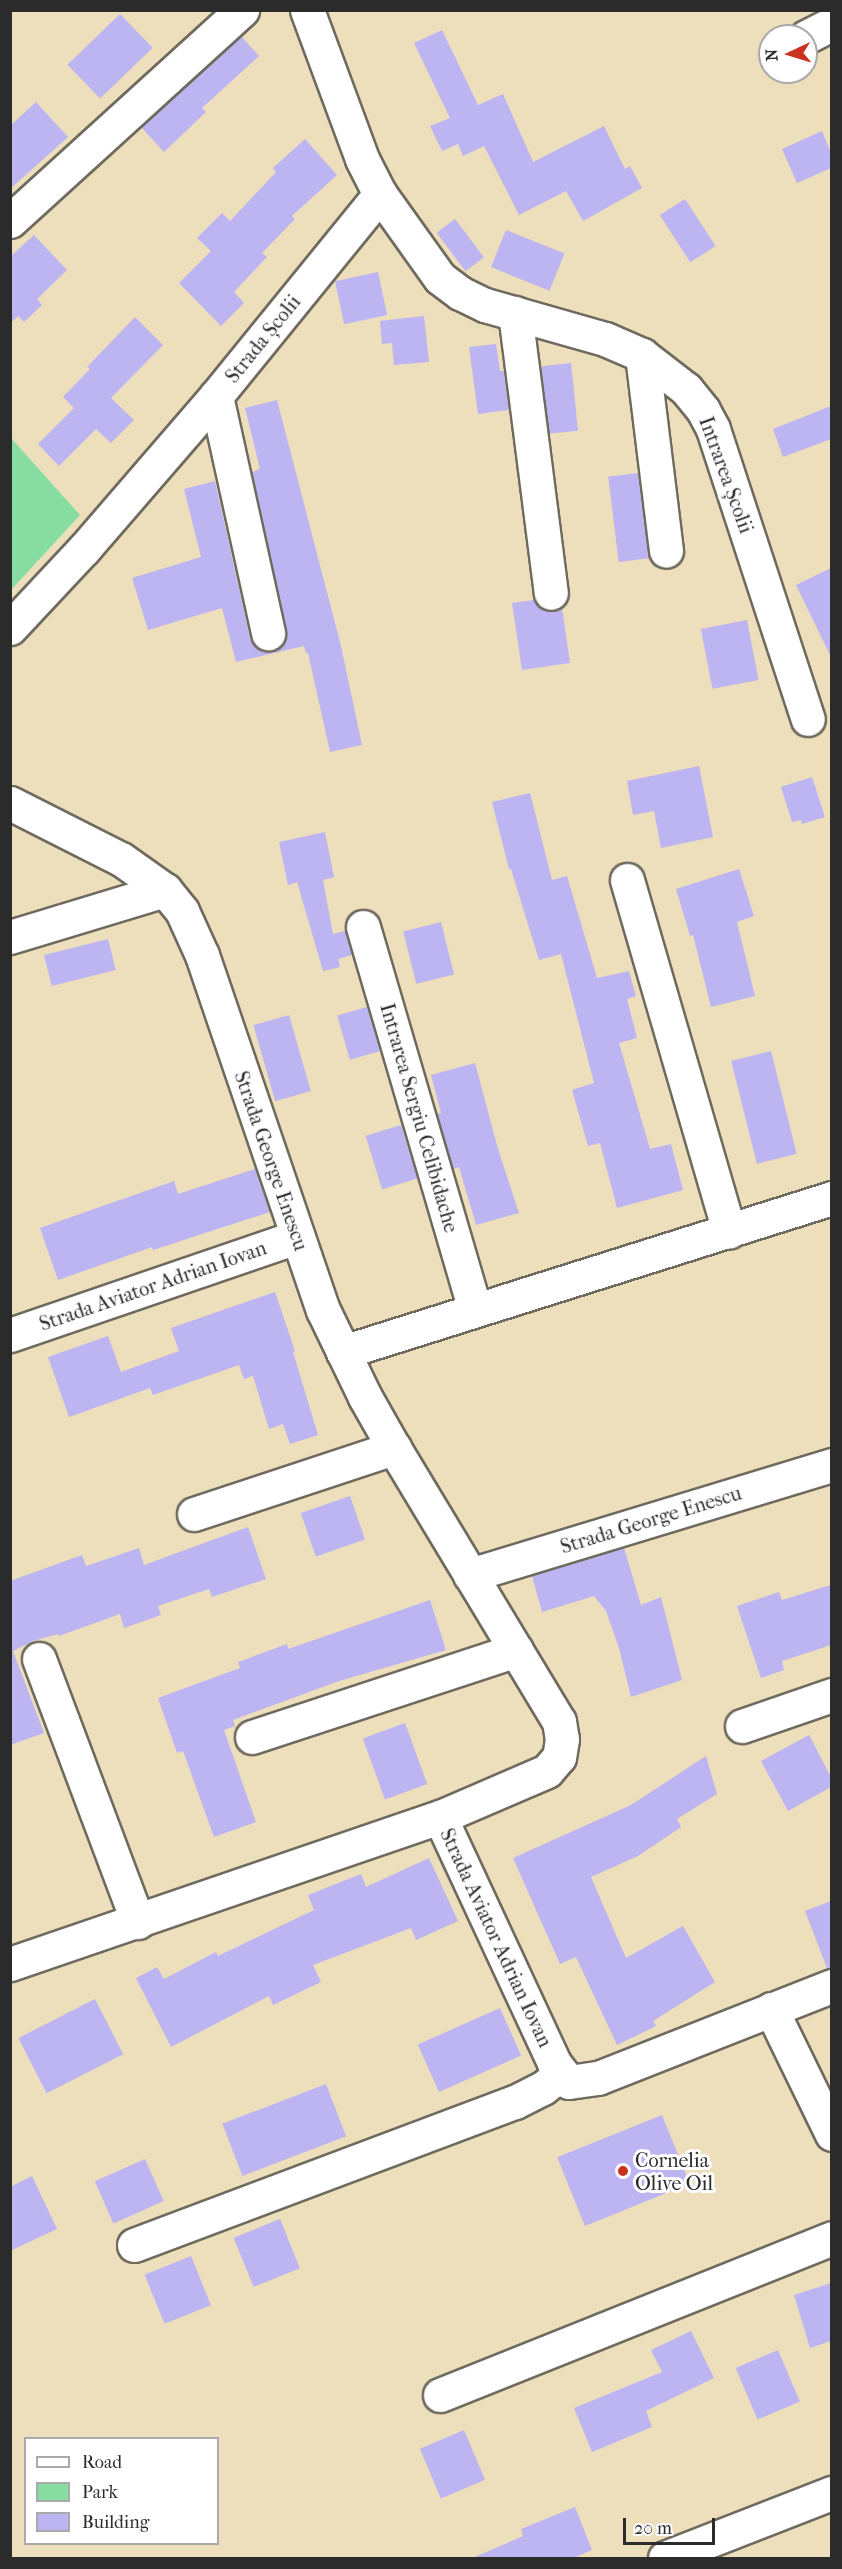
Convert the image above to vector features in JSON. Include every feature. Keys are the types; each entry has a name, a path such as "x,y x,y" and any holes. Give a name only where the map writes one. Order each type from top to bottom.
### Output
{"street":[{"path":"10,221 242,10"},
{"path":"307,10 362,159 380,194"},
{"name":"Intrarea Școlii","path":"380,194 440,278 460,293 485,305 605,339 642,355 686,389 703,410 713,429 808,718"},
{"name":"Strada Școlii","path":"10,628 84,549 216,396 380,194"},
{"path":"515,313 550,593"},
{"path":"642,355 666,552"},
{"path":"216,396 268,633"},
{"name":"Strada George Enescu","path":"13,807 121,858 165,890 183,911 193,930 296,1237 323,1310 394,1448 559,1721 562,1739 559,1757 547,1771 441,1817"},
{"path":"627,879 729,1232"},
{"path":"10,937 165,890"},
{"name":"Intrarea Sergiu Celibidache","path":"363,927 475,1310"},
{"path":"343,1352 831,1198"},
{"name":"Strada Aviator Adrian Iovan","path":"10,1335 296,1237"},
{"path":"194,1514 394,1448"},
{"name":"Strada George Enescu","path":"470,1575 831,1465"},
{"path":"252,1737 516,1650"},
{"path":"39,1659 138,1922"},
{"path":"742,1726 831,1695"},
{"name":"Strada Aviator Adrian Iovan","path":"10,1964 441,1817 560,2074"},
{"path":"135,2245 515,2102 543,2088 560,2074 569,2082 598,2078 831,1986"},
{"path":"771,2009 831,2134"},
{"path":"440,2395 831,2238"},
{"path":"665,2559 831,2493"}],"green space":[{"path":"11,438 80,515 11,590 10,589"}],"building":[{"path":"120,14 153,48 100,99 67,65"},
{"path":"442,30 478,105 503,94 533,162 604,126 625,169 630,166 642,188 583,221 566,191 519,215 484,146 463,156 458,144 442,151 430,126 450,118 414,43"},
{"path":"241,36 259,56 202,108 206,112 164,152 141,127"},
{"path":"36,102 68,137 10,189 10,126"},
{"path":"822,131 831,153 831,168 797,183 782,149"},
{"path":"305,139 337,175 292,216 295,219 262,253 267,257 234,292 244,303 221,326 179,283 211,251 197,238 222,213 230,221 276,172 273,168"},
{"path":"685,199 715,246 690,262 660,215"},
{"path":"455,219 484,257 466,271 437,233"},
{"path":"506,230 564,254 549,291 491,267"},
{"path":"34,235 67,270 37,299 42,305 24,322 18,316 10,324 10,257"},
{"path":"378,272 387,315 344,324 335,281"},
{"path":"424,316 429,362 394,365 392,343 382,344 380,321"},
{"path":"135,317 163,345 111,398 134,420 111,443 96,429 59,466 38,444 74,408 63,397 90,369 87,367"},
{"path":"496,344 500,371 504,371 509,410 478,414 469,347"},
{"path":"571,363 578,431 548,434 541,366"},
{"path":"277,400 341,646 362,745 330,752 308,653 304,646 236,662 222,608 148,630 132,578 201,557 184,489 215,481 250,638 255,646 263,651 273,651 281,646 286,638 286,629 252,472 260,469 245,408"},
{"path":"831,406 831,439 783,457 773,429"},
{"path":"638,473 648,558 619,562 608,477"},
{"path":"831,568 831,657 796,585"},
{"path":"534,600 544,610 554,611 562,608 570,663 522,670 512,603"},
{"path":"747,620 759,680 713,689 701,629"},
{"path":"699,766 713,837 661,848 654,811 633,815 627,781"},
{"path":"812,777 825,817 802,824 801,820 792,822 781,787"},
{"path":"530,793 552,880 567,876 597,978 629,971 636,996 627,999 637,1038 619,1043 650,1149 671,1144 683,1190 617,1208 600,1143 588,1146 572,1090 594,1083 561,954 539,960 511,869 509,869 492,802"},
{"path":"325,832 334,877 323,880 333,934 345,931 352,955 338,959 340,967 323,971 297,882 288,885 279,842"},
{"path":"739,869 754,916 737,922 755,996 711,1007 693,935 690,936 676,889"},
{"path":"441,922 454,974 416,984 403,931"},
{"path":"108,939 116,970 52,986 44,955"},
{"path":"367,1007 380,1051 350,1060 337,1016"},
{"path":"289,1015 311,1091 275,1101 253,1025"},
{"path":"771,1051 797,1154 757,1164 731,1061"},
{"path":"475,1063 498,1149 519,1213 476,1225 459,1167 453,1169 437,1114 441,1113 431,1075"},
{"path":"401,1125 417,1179 382,1189 366,1136"},
{"path":"255,1169 270,1212 153,1250 152,1247 58,1280 40,1228 174,1181 178,1194"},
{"path":"275,1292 295,1351 293,1352 318,1435 290,1444 283,1424 269,1429 253,1376 244,1379 239,1365 153,1395 150,1388 69,1417 48,1357 108,1336 121,1372 179,1351 171,1328"},
{"path":"350,1496 365,1539 316,1556 301,1513"},
{"path":"248,1527 266,1579 212,1597 209,1589 158,1606 161,1615 124,1628 120,1614 59,1636 58,1634 33,1641 13,1651 44,1733 10,1745 10,1581 82,1555 86,1566 139,1548 144,1565"},
{"path":"624,1548 641,1605 661,1597 682,1680 631,1697 619,1648 606,1611 594,1596 542,1612 532,1576"},
{"path":"831,1585 831,1645 782,1661 784,1670 761,1678 737,1606 779,1592 782,1600"},
{"path":"430,1600 446,1650 339,1681 233,1720 235,1726 224,1730 256,1822 214,1837 183,1751 177,1753 158,1698 240,1668 238,1662 287,1644 288,1649"},
{"path":"405,1723 427,1784 385,1799 363,1738"},
{"path":"809,1735 831,1777 831,1787 788,1811 761,1761"},
{"path":"706,1756 717,1794 677,1819 681,1827 638,1856 591,1877 626,1958 683,1926 715,1982 653,2021 656,2026 617,2045 576,1957 560,1964 513,1858 631,1805"},
{"path":"429,1858 458,1921 416,1940 411,1928 313,1965 321,1982 273,2005 269,1996 171,2047 136,1978 157,1967 164,1979 216,1952 218,1956 314,1910 308,1895 361,1874 366,1887"},
{"path":"831,1901 831,1968 827,1968 805,1911"},
{"path":"95,1999 123,2054 47,2093 18,2038"},
{"path":"500,2008 521,2056 439,2092 418,2045"},
{"path":"326,2084 346,2136 242,2176 222,2124"},
{"name":"Cornelia Olive Oil","path":"662,2115 690,2184 585,2226 557,2157"},
{"path":"145,2159 164,2201 113,2223 95,2181"},
{"path":"32,2176 57,2229 10,2251 10,2187"},
{"path":"280,2219 300,2268 253,2287 234,2238"},
{"path":"191,2256 211,2305 164,2324 145,2275"},
{"path":"831,2283 831,2341 810,2348 794,2295"},
{"path":"691,2331 714,2378 646,2411 652,2427 592,2452 574,2408 662,2372 651,2350"},
{"path":"778,2350 800,2402 758,2420 736,2368"},
{"path":"464,2430 485,2480 441,2498 420,2449"},
{"path":"575,2507 592,2550 571,2559 470,2559 523,2536 521,2529"}],"place":[{"name":"Cornelia Olive Oil","path":"623,2171"}]}
